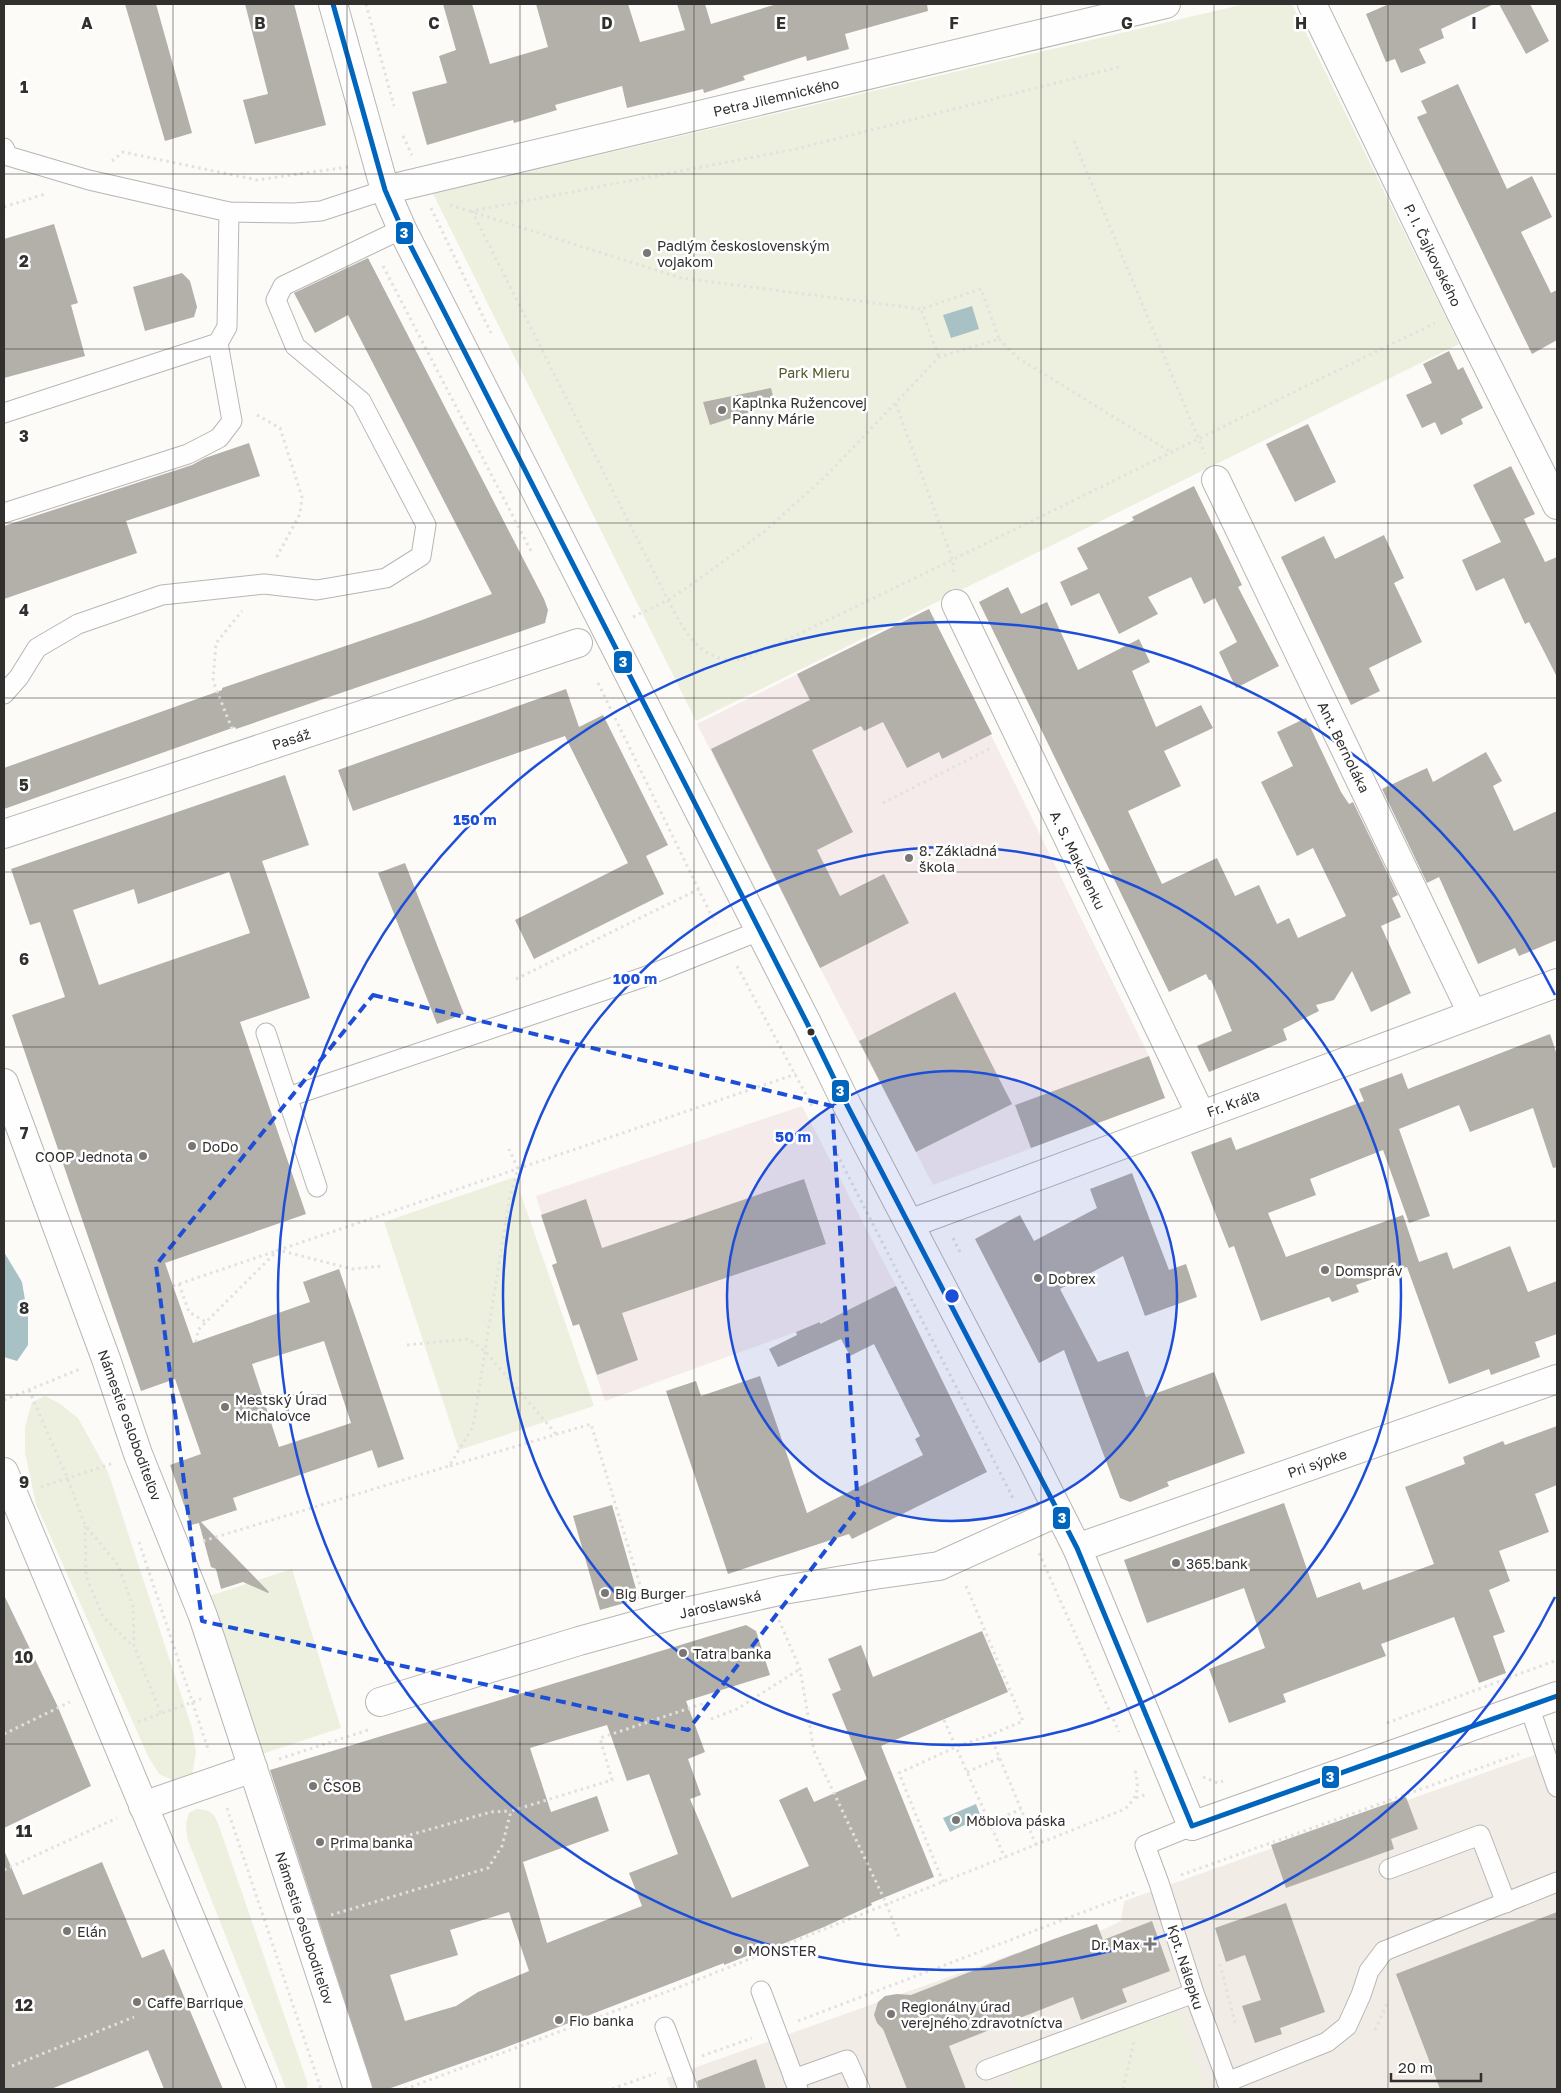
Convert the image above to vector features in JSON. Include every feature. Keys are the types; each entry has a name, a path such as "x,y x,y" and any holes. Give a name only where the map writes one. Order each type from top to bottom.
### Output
{"street":[{"path":"333,4 385,190 402,229 847,1105 1076,1548 1192,1826 1557,1696"},
{"name":"Petra Jilemnického","path":"385,190 1166,4"},
{"name":"P. I. Čajkovského","path":"1312,4 1460,311 1557,505"},
{"name":"Ant. Bernoláka","path":"1216,480 1472,1014"},
{"name":"A. S. Makarenku","path":"956,604 1201,1115"},
{"name":"Pasáž","path":"4,834 578,643"},
{"name":"Fr. Kráľa","path":"909,1224 1557,982"},
{"name":"Námestie osloboditeľov","path":"4,1083 106,1358 138,1454 203,1616 358,2089"},
{"name":"Pri sýpke","path":"1076,1548 1557,1379"},
{"path":"4,1472 262,2089"},
{"name":"Jaroslawská","path":"380,1702 651,1621 783,1590 874,1574 939,1566 1058,1512"},
{"path":"143,1806 253,1768"}],"lane":[{"path":"5,154 89,180 229,212 294,213 321,210 385,190"},
{"path":"4,513 188,454 219,438 232,421 218,344 227,327 229,212"},
{"path":"4,694 18,678 37,648 78,624 162,595 264,584 317,590 386,578 421,556 426,525 361,401 295,346 276,300 283,286 402,229"},
{"path":"4,413 218,344"},
{"path":"288,1097 644,977 760,931"},
{"path":"266,1033 317,1187"},
{"path":"1529,1706 1557,1786"},
{"name":"Kpt. Nálepku","path":"1192,1826 1145,1844 1194,1993 1229,2086"},
{"path":"1389,1869 1480,1835 1506,1903"},
{"path":"1229,2086 1328,2042 1347,2026 1369,1971 1384,1951 1557,1882"},
{"path":"761,1991 796,2084 848,2060 860,2089"},
{"path":"986,2070 1194,1993"},
{"path":"665,2027 688,2089"}],"path":[{"path":"366,4 396,112"},
{"path":"472,212 796,149 1119,67"},
{"path":"401,130 414,158"},
{"path":"1074,141 1198,438"},
{"path":"348,166 357,200"},
{"path":"445,204 681,278 921,309 981,289 999,339 1018,358 1170,452"},
{"path":"472,212 681,626 697,647 724,660 742,659 767,649 953,561 1198,438 1460,311"},
{"path":"372,245 532,554"},
{"path":"921,309 939,357"},
{"path":"627,620 668,600 766,531 828,474 939,357 999,339"},
{"path":"896,404 953,561 956,604"},
{"path":"578,643 725,944 814,1110"},
{"path":"883,803 1018,735"},
{"path":"516,979 699,889"},
{"path":"173,1286 796,1074 826,1061"},
{"path":"832,1145 1026,1525 1123,1740"},
{"path":"449,1466 473,1427 509,1201 518,1169 509,1149"},
{"path":"278,1250 352,1270 382,1266"},
{"path":"196,1342 198,1330 278,1250"},
{"path":"179,1284 188,1312 206,1322"},
{"path":"407,1344 468,1339 485,1351 556,1434"},
{"path":"4,1400 106,1358"},
{"path":"76,1360 80,1369"},
{"path":"29,1390 67,1477 85,1525 118,1565 133,1606 134,1646 161,1714"},
{"path":"176,1550 591,1424 651,1621"},
{"path":"14,1496 138,1454"},
{"path":"85,1525 86,1576 103,1617 134,1646"},
{"path":"138,1537 321,2089"},
{"path":"943,1882 898,1773 956,1747 1023,1721 954,1558"},
{"path":"777,1614 800,1669 814,1751 887,1905 900,1938"},
{"path":"1383,1724 1557,1660"},
{"path":"711,1719 737,1709 800,1669"},
{"path":"4,1734 95,1690"},
{"path":"112,1731 227,1690"},
{"path":"386,1842 491,1812 511,1811 612,1780 600,1738 705,1703"},
{"path":"944,1720 1005,1858"},
{"path":"990,1735 1036,1845"},
{"path":"612,2089 900,1984 1159,1883 1543,1745"},
{"path":"967,1772 1000,1758"},
{"path":"405,2089 677,1988 1125,1809 1136,1798 1138,1784 1135,1767"},
{"path":"4,1870 143,1806"},
{"path":"990,1823 1021,1809"},
{"path":"304,1923 488,1868 502,1846 511,1811"},
{"path":"1220,1964 1235,2023"},
{"path":"1370,2035 1379,2022 1387,2002"},
{"path":"1123,2089 1141,2012"},
{"path":"12,2066 134,2017"}],"highlighted area":[{"path":"373,995 832,1106 858,1508 688,1730 202,1621 156,1265"}],"shaded area":[{"name":"8. Základná škola","path":"929,609 1149,1056 1165,1098 933,1185 820,968 697,724"},
{"path":"802,1106 896,1286 831,1318 796,1332 605,1401 579,1324 573,1326 552,1265 557,1263 536,1196"},
{"path":"1557,1747 1557,2089 671,2089 666,2078 1097,1924 1100,1931 1121,1921 1124,1901"}],"green space":[{"name":"Park Mieru","path":"1245,4 1292,4 1459,344 696,721 433,194"},
{"path":"515,1177 594,1406 459,1450 384,1222"},
{"path":"45,1396 59,1403 78,1418 108,1472 192,1728 196,1752 192,1776 176,1782 159,1774 148,1756 36,1504 25,1453 25,1427 32,1402"},
{"path":"292,1569 341,1728 259,1755 209,1596"},
{"path":"196,1809 206,1810 212,1814 218,1824 308,2084 306,2089 286,2089 187,1838 186,1823 189,1813"},
{"path":"1176,2006 1205,2089 1017,2089 1011,2071"}],"water":[{"path":"972,306 979,329 951,338 943,315"},
{"path":"4,1252 22,1282 28,1318 28,1345 17,1361 4,1357"},
{"path":"976,1804 981,1817 950,1832 943,1818"}],"building":[{"path":"125,4 156,4 192,133 165,141"},
{"path":"245,4 294,4 326,125 255,144 243,100 268,94"},
{"path":"443,4 472,4 490,64 548,47 536,4 628,4 640,42 685,30 677,4 705,4 711,24 777,4 927,4 928,11 845,34 849,49 807,61 806,56 743,76 745,80 704,93 703,89 627,108 622,86 555,105 557,110 514,123 513,120 427,145 412,92 447,83 439,56 456,50"},
{"path":"1389,4 1494,4 1441,29 1444,38 1419,49 1426,63 1401,73 1395,59 1386,62 1366,14"},
{"path":"1499,4 1530,4 1549,41 1526,54"},
{"path":"1458,84 1507,189 1532,176 1552,217 1521,232 1551,293 1557,290 1557,340 1532,354 1417,117 1427,113 1421,101"},
{"path":"54,224 78,303 71,305 85,356 4,378 4,239"},
{"path":"368,258 544,599 548,610 545,623 236,729 235,727 4,809 4,768 222,690 222,688 422,620 492,594 348,315 315,333 294,293"},
{"path":"182,273 190,281 197,307 194,317 145,331 133,287"},
{"path":"1449,351 1458,370 1463,367 1483,408 1461,419 1463,424 1441,435 1435,422 1422,428 1406,395 1432,383 1423,364"},
{"path":"771,388 775,404 710,425 703,402"},
{"path":"1308,424 1336,482 1295,502 1266,444"},
{"path":"249,443 260,476 126,521 137,553 4,599 4,526 192,465 205,458"},
{"path":"1511,466 1535,514 1524,519 1545,562 1557,557 1557,677 1529,622 1525,624 1504,578 1476,591 1462,560 1501,542 1473,485"},
{"path":"1194,486 1242,585 1238,587 1279,666 1236,688 1219,652 1237,642 1215,598 1204,604 1191,577 1148,597 1158,614 1119,634 1099,593 1071,606 1060,582 1088,569 1077,548 1134,520 1132,517"},
{"path":"1384,535 1404,578 1394,583 1422,642 1369,668 1380,691 1351,705 1281,557 1324,536 1335,559"},
{"path":"1008,587 1021,614 1047,602 1078,670 1139,639 1150,662 1132,671 1156,727 1201,705 1213,728 1164,751 1181,786 1128,811 1162,884 1217,858 1235,896 1259,885 1277,924 1289,918 1298,938 1346,916 1313,848 1297,856 1261,782 1293,766 1277,732 1306,718 1341,792 1349,804 1353,802 1398,895 1392,898 1401,917 1381,926 1411,993 1371,1012 1352,971 1334,1000 1316,1005 1319,1011 1283,1029 1287,1040 1209,1072 1197,1046 1232,1031 1211,980 1209,980 1206,974 1169,992 979,602"},
{"path":"929,609 992,734 942,759 939,752 907,768 883,722 864,731 861,726 812,750 853,832 817,850 840,896 884,874 909,923 820,968 711,749 810,700 797,674"},
{"path":"566,689 579,727 603,715 668,845 646,856 664,894 534,959 515,920 628,863 565,736 353,811 338,770"},
{"path":"1486,752 1502,781 1493,786 1514,831 1557,811 1557,940 1519,956 1515,948 1478,964 1439,877 1427,883 1382,789 1427,768 1433,782"},
{"path":"285,775 309,845 262,861 310,998 240,1022 306,1214 165,1263 193,1343 310,1302 303,1282 339,1269 404,1459 378,1468 372,1450 233,1498 237,1510 201,1522 268,1593 243,1582 221,1589 216,1569 211,1567 199,1523 191,1525 170,1465 201,1454 175,1379 141,1391 12,1015 65,997 40,922 30,925 11,869","holes":["229,872 250,933 99,985 73,910 134,889 138,904","324,1341 351,1423 279,1447 252,1364"]},
{"path":"405,863 464,1014 437,1024 378,873"},
{"path":"955,992 1012,1104 916,1152 859,1041"},
{"path":"1550,1034 1557,1055 1557,1167 1553,1168 1533,1108 1470,1132 1459,1105 1399,1129 1430,1216 1409,1223 1383,1150 1310,1179 1316,1195 1268,1213 1286,1257 1403,1215 1419,1262 1447,1252 1453,1269 1510,1246 1528,1292 1557,1281 1557,1334 1535,1342 1540,1357 1491,1375 1489,1369 1449,1384 1407,1267 1356,1285 1359,1292 1332,1302 1329,1297 1261,1321 1234,1246 1229,1248 1191,1152 1231,1137 1236,1150 1364,1101 1359,1089 1402,1073 1408,1089"},
{"path":"1149,1056 1165,1098 1031,1148 1015,1105"},
{"path":"1132,1173 1169,1270 1186,1264 1197,1297 1145,1316 1123,1256 1060,1289 1098,1362 1128,1351 1146,1397 1214,1372 1245,1453 1167,1482 1169,1486 1130,1502 1120,1498 1064,1350 1039,1363 975,1239 1020,1215 1034,1241 1097,1208 1090,1189"},
{"path":"804,1179 826,1244 622,1313 638,1360 597,1375 579,1324 573,1326 552,1265 557,1263 541,1215 586,1199 602,1248"},
{"path":"896,1286 987,1472 852,1539 849,1534 728,1574 666,1391 696,1381 701,1396 760,1376 807,1513 923,1455 915,1439 920,1436 874,1344 850,1356 841,1339 778,1367 769,1349 797,1335 796,1332 820,1322 820,1324"},
{"path":"1557,1426 1557,1485 1535,1494 1549,1532 1499,1551 1510,1581 1489,1590 1505,1632 1493,1636 1506,1673 1479,1683 1454,1617 1381,1644 1386,1656 1283,1694 1286,1702 1229,1723 1209,1669 1265,1648 1244,1588 1147,1623 1124,1560 1284,1503 1317,1598 1360,1582 1363,1590 1434,1564 1405,1487 1465,1464 1463,1457 1503,1441 1505,1445"},
{"path":"612,1505 639,1599 600,1610 573,1516"},
{"path":"4,1595 57,1705 91,1786 4,1828"},
{"path":"746,1625 756,1631 770,1675 686,1701 705,1752 688,1759 701,1795 690,1799 732,1898 809,1866 779,1800 807,1787 814,1802 867,1779 832,1694 841,1690 828,1659 861,1645 873,1677 982,1631 1008,1692 881,1746 934,1877 871,1903 872,1905 773,1948 772,1946 724,1965 724,1963 499,2050 388,2089 373,2089 270,1770","holes":["607,1725 627,1781 649,1774 678,1854 629,1873 642,1906 547,1943 523,1862 609,1831 597,1796 551,1812 530,1748","509,1912 529,1971 478,1992 456,2006 405,2021 390,1975 458,1955 450,1930"]},
{"path":"1406,1797 1418,1829 1391,1839 1394,1849 1286,1888 1271,1845"},
{"path":"4,1850 23,1895 102,1862 142,1958 164,1949 223,2089 164,2089 148,2050 51,2089 4,2089"},
{"path":"1286,1903 1325,2012 1280,2028 1282,2034 1255,2043 1242,2006 1261,2000 1245,1955 1226,1962 1215,1928"},
{"path":"1557,1912 1557,2089 1440,2089 1396,1974"},
{"path":"1152,1921 1170,1971 1122,1989 1127,2002 1081,2020 1073,1997 949,2046 966,2089 907,2089 883,2029 877,2023 874,2015 878,2002 885,1996 897,1994 911,1995 1097,1924 1103,1940"},
{"path":"756,2059 766,2089 699,2089 697,2081"}],"transit line":[{"name":"3","path":"333,4 385,190 402,229 847,1105 1077,1548 1192,1826 1557,1696"}],"place":[{"name":"Padlým československým vojakom","path":"647,253"},
{"name":"Kaplnka Ružencovej Panny Márie","path":"722,410"},
{"name":"8. Základná škola","path":"909,858"},
{"name":"DoDo","path":"192,1146"},
{"name":"COOP Jednota","path":"143,1156"},
{"name":"Domspráv","path":"1325,1270"},
{"name":"Dobrex","path":"1038,1278"},
{"name":"Mestský Úrad Michalovce","path":"225,1407"},
{"name":"365.bank","path":"1176,1563"},
{"name":"Big Burger","path":"605,1593"},
{"name":"Tatra banka","path":"683,1653"},
{"name":"ČSOB","path":"313,1786"},
{"name":"Möbiova páska","path":"956,1820"},
{"name":"Prima banka","path":"320,1842"},
{"name":"Elán","path":"67,1931"},
{"name":"Dr. Max","path":"1150,1944"},
{"name":"MONSTER","path":"738,1950"},
{"name":"Caffe Barrique","path":"137,2002"},
{"name":"Regionálny úrad verejného zdravotníctva","path":"891,2014"},
{"name":"Fio banka","path":"559,2020"}]}
